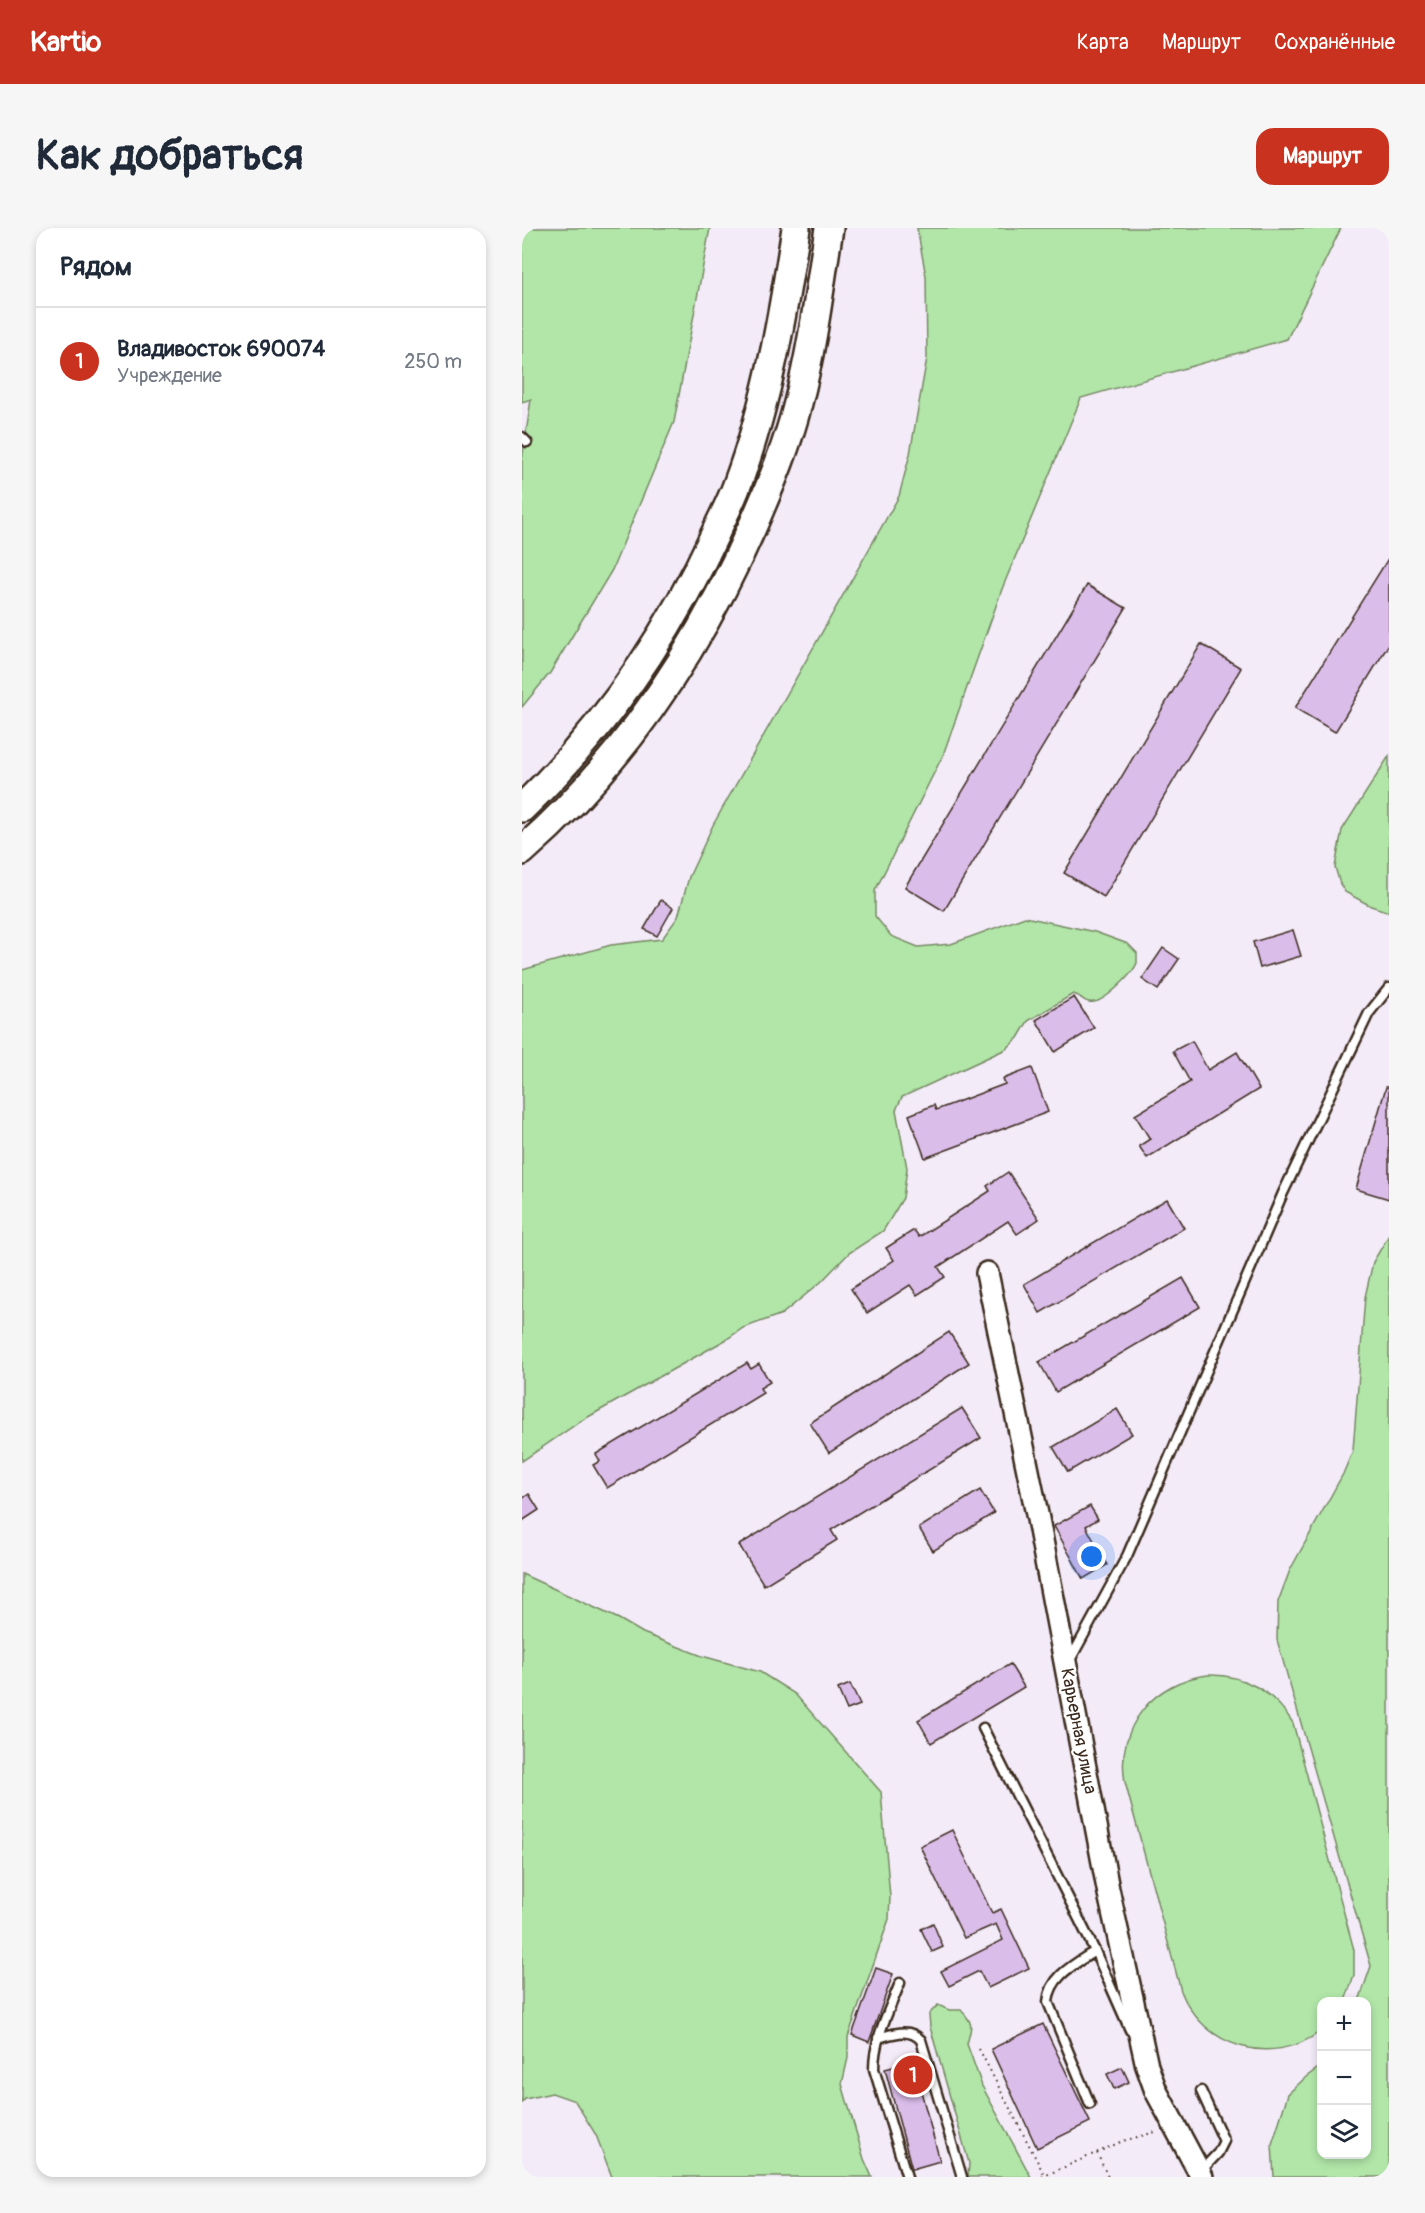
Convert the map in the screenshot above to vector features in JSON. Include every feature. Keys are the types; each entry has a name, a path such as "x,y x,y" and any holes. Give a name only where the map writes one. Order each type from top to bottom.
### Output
{"highway":[{"path":"522,808 545,786 620,699 680,604 709,546 737,486 754,434 775,351 796,228"},
{"path":"522,851 545,831 585,788 661,693 698,637 737,562 770,487 798,404 809,355 829,228"}],"street":[{"name":"Карьерная улица","path":"987,1274 1067,1666 1108,1889 1147,2066 1156,2091 1201,2174"}],"lane":[{"path":"1067,1666 1127,1556 1283,1193 1370,1012 1389,988"},
{"path":"983,1728 1095,1951 1147,2066"},
{"path":"1090,2104 1048,2002 1049,1991 1057,1978 1095,1951"},
{"path":"900,1983 878,2037 874,2053 874,2069 907,2177"},
{"path":"878,2037 909,2031 921,2040 962,2177"},
{"path":"1201,2091 1224,2141 1218,2153 1201,2174"}],"path":[{"path":"979,2049 1044,2176 1123,2141 1152,2132"},
{"path":"1097,2153 1108,2177"}],"green space":[{"path":"522,228 710,228 674,422 612,570 550,673 522,707 522,461 531,399 522,402"},
{"path":"917,228 1341,228 1287,339 1081,398 1002,589 943,755 875,891 875,916 891,936 918,947 951,944 1025,917 1095,932 1128,944 1137,953 1137,963 1130,974 1105,997 1088,1002 1073,994 1028,1021 1018,1038 1006,1049 902,1097 896,1110 907,1168 903,1198 883,1231 849,1253 821,1282 782,1314 743,1328 581,1421 522,1461 522,970 611,945 662,939 678,917 689,877 713,825 899,496 910,454 927,358 926,276"},
{"path":"1389,756 1389,912 1371,906 1345,892 1335,867 1342,830"},
{"path":"1389,1235 1389,2177 1274,2177 1272,2144 1288,2094 1317,2069 1317,2159 1371,2159 1371,1997 1360,1997 1371,1966 1277,1640 1278,1602 1290,1570 1343,1474 1353,1450 1365,1297 1373,1262"},
{"path":"522,1574 619,1619 643,1633 702,1656 760,1672 795,1694 881,1792 890,1897 889,1919 848,2037 848,2058 842,2084 864,2159 872,2177 612,2177 596,2135 575,2101 552,2093 525,2099 522,2103"},
{"path":"1208,1675 1246,1682 1277,1702 1293,1723 1354,1950 1354,1975 1346,1997 1317,1997 1317,2033 1302,2042 1282,2048 1261,2050 1241,2046 1222,2038 1205,2026 1191,2011 1181,1991 1125,1782 1123,1762 1126,1743 1142,1710 1155,1697 1189,1679"},
{"path":"938,2005 949,2010 961,2010 968,2019 971,2030 967,2044 982,2086 1031,2177 968,2177 969,2163 930,2027 929,2014"}],"building":[{"path":"1389,557 1389,644 1335,732 1295,708"},
{"path":"1087,585 1126,608 944,911 905,887"},
{"path":"1201,644 1241,668 1104,897 1064,873"},
{"path":"661,900 673,908 657,936 644,929"},
{"path":"1293,930 1301,956 1260,968 1253,942"},
{"path":"1163,948 1179,959 1158,990 1142,979"},
{"path":"1074,997 1094,1028 1055,1052 1036,1020"},
{"path":"1192,1041 1208,1070 1237,1052 1259,1089 1147,1158 1139,1146 1150,1139 1135,1115 1190,1082 1173,1051"},
{"path":"1032,1068 1048,1112 925,1158 909,1115 934,1105 936,1110 1005,1084 1003,1079"},
{"path":"1386,1087 1389,1087 1389,1199 1356,1189"},
{"path":"1008,1172 1039,1219 1017,1234 1008,1221 938,1267 945,1277 917,1295 910,1285 867,1313 851,1289 894,1260 886,1248 914,1230 919,1237 990,1191 987,1186"},
{"path":"1167,1199 1184,1228 1040,1313 1024,1284"},
{"path":"1183,1278 1200,1307 1056,1392 1039,1362"},
{"path":"949,1332 969,1363 829,1453 810,1423"},
{"path":"747,1363 751,1369 759,1364 770,1382 760,1388 763,1393 607,1488 593,1465 600,1461 596,1454"},
{"path":"962,1408 981,1438 831,1530 837,1540 764,1585 739,1545"},
{"path":"1117,1409 1132,1434 1068,1472 1053,1447"},
{"path":"980,1490 994,1513 933,1551 919,1528"},
{"path":"529,1494 539,1510 522,1521 522,1499"},
{"path":"1090,1506 1098,1519 1086,1526 1107,1565 1083,1579 1054,1526"},
{"path":"1010,1664 1024,1687 931,1743 918,1720"},
{"path":"850,1684 860,1705 847,1710 838,1689"},
{"path":"952,1830 992,1913 1001,1909 1029,1968 988,1988 979,1971 949,1986 941,1971 1003,1940 996,1924 964,1938 920,1846"},
{"path":"933,1923 943,1947 932,1952 921,1929"},
{"path":"876,1968 893,1974 869,2042 852,2035"},
{"path":"1043,2024 1090,2122 1037,2148 991,2049"},
{"path":"913,2062 940,2161 912,2169 885,2069"},
{"path":"1122,2067 1129,2082 1114,2089 1107,2074"}],"place":[{"name":"Владивосток 690074","path":"913,2075"}]}
